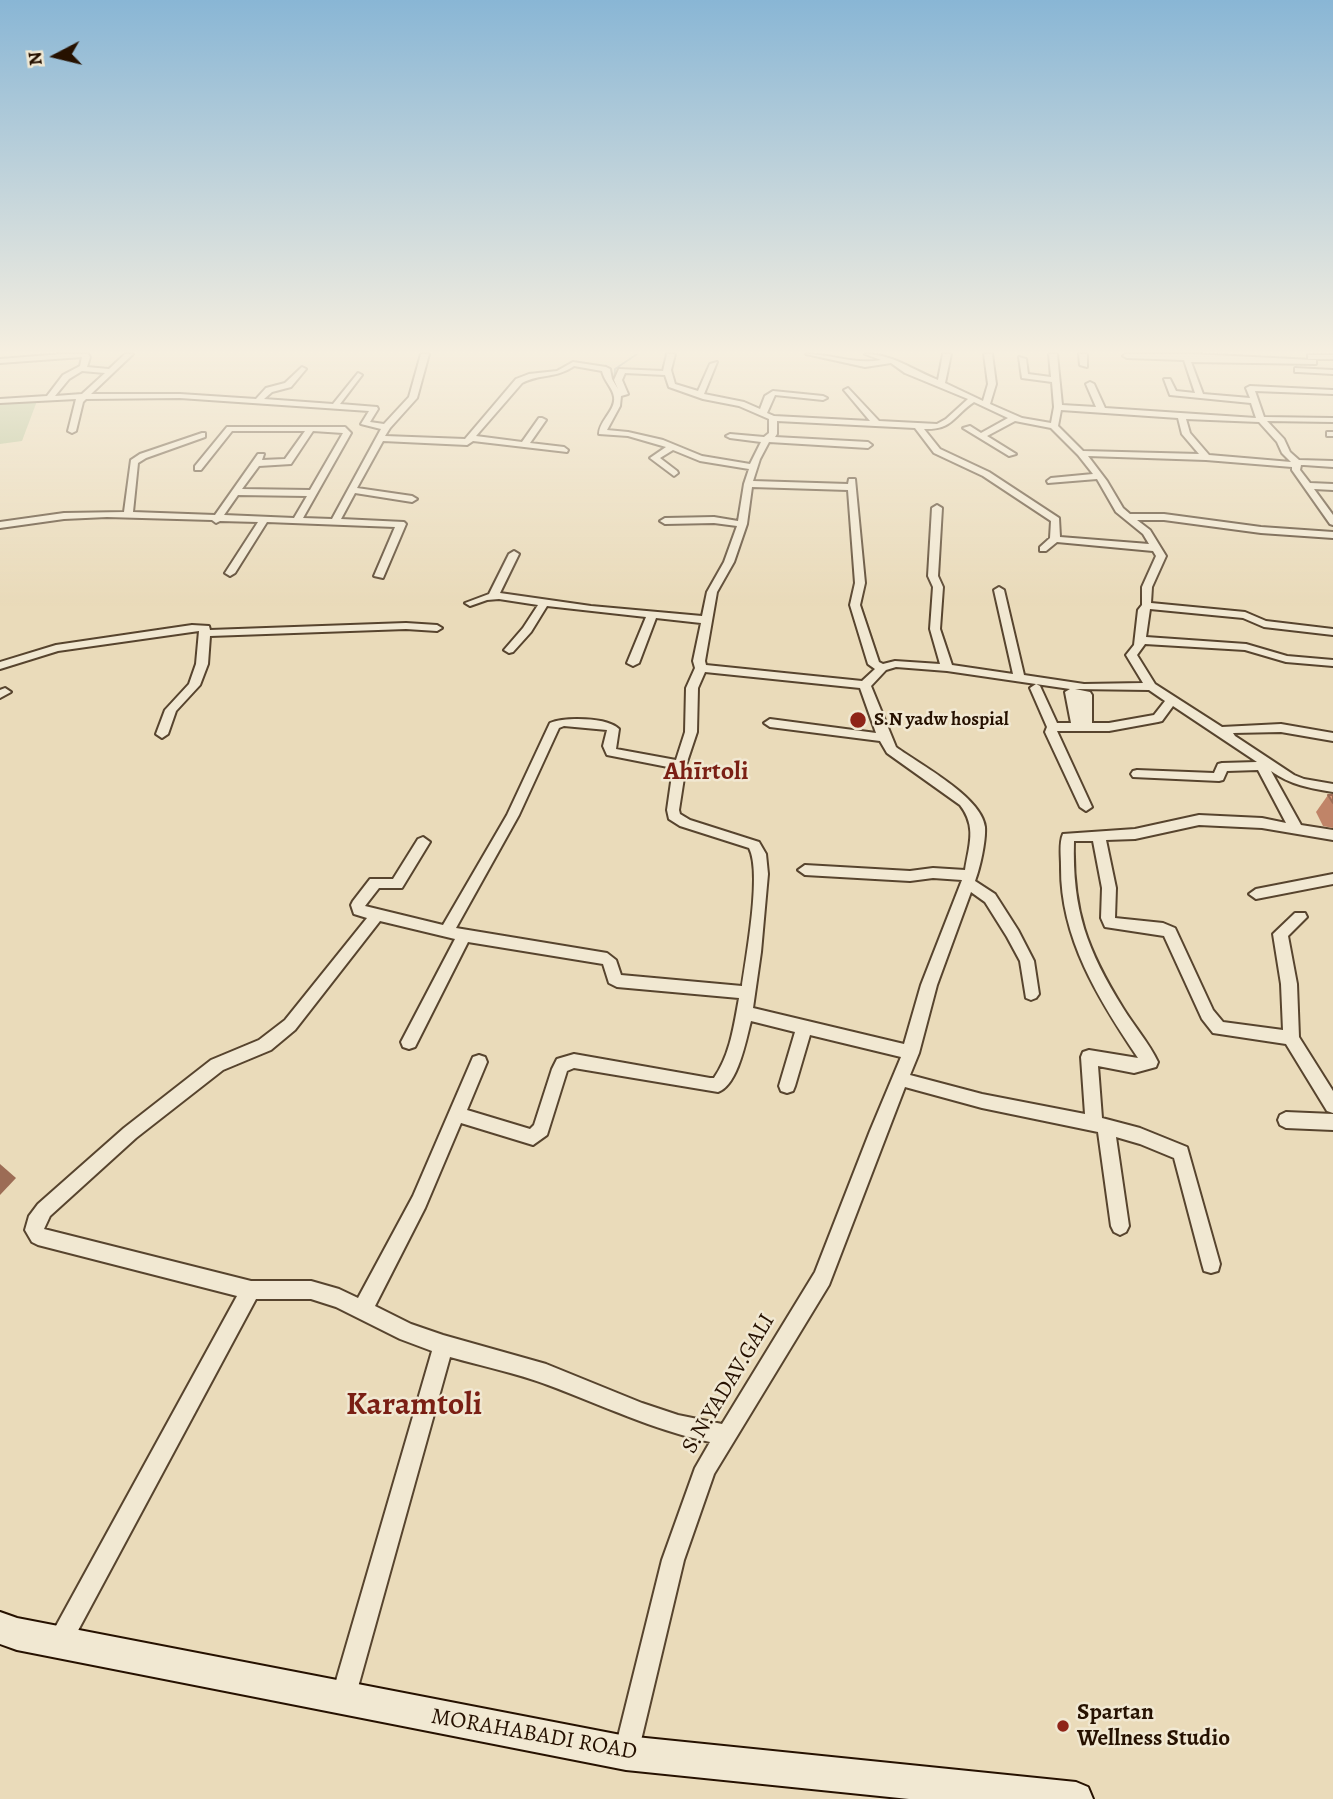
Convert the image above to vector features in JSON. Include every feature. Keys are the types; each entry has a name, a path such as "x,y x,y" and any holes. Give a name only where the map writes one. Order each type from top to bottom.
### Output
{"main road":[{"name":"MORAHABADI ROAD","path":"0,1628 59,1643 626,1753 1076,1799"}],"street":[{"path":"128,515 135,461 194,438"},
{"path":"198,468 223,438"},
{"path":"216,520 259,460 288,462 304,438"},
{"path":"297,521 344,438"},
{"path":"335,521 379,438 462,443 471,438 565,450"},
{"path":"524,444 528,438"},
{"path":"642,438 700,458 755,467"},
{"path":"753,438 868,445"},
{"path":"927,438 937,451 986,474 1056,520 1055,539"},
{"path":"984,438 1012,454"},
{"path":"1066,438 1099,476 1119,510 1147,531 1161,556 1145,592 1147,606"},
{"path":"1189,438 1206,457"},
{"path":"1278,438 1286,453 1296,463 1296,470 1333,522"},
{"path":"457,1114 534,1137 541,1130 560,1069 563,1064 574,1060 718,1085 727,1073 745,1013 761,886 759,854 754,845 748,842 685,823 674,816 673,810 680,765 691,732 692,688 701,668 699,661 712,592 729,562 742,524 748,484 766,439"},
{"path":"673,447 654,460 674,473"},
{"path":"1081,453 1333,464"},
{"path":"1051,481 1099,476"},
{"path":"748,484 852,484 860,583 855,605 874,664 882,668"},
{"path":"1307,486 1333,487"},
{"path":"351,490 412,499"},
{"path":"236,492 313,493"},
{"path":"937,508 933,576 938,587 935,629 947,668"},
{"path":"0,525 74,515 401,524 379,576"},
{"path":"1131,517 1164,517 1261,530 1333,534"},
{"path":"665,521 714,520 742,524"},
{"path":"230,573 263,521"},
{"path":"1043,549 1055,539 1157,548"},
{"path":"493,596 514,554"},
{"path":"999,590 1019,677"},
{"path":"470,603 493,596 706,620"},
{"path":"509,650 527,630 544,603"},
{"path":"1147,606 1245,615 1264,624 1333,632"},
{"path":"1147,606 1143,610 1139,646 1131,655 1151,686 1229,736 1267,766 1303,783 1333,788"},
{"path":"633,663 652,615"},
{"path":"205,633 406,626 437,628"},
{"path":"0,666 71,645 205,628 202,664 194,685 171,710 162,734"},
{"path":"1140,640 1246,648 1286,659 1333,663"},
{"path":"865,685 882,668 895,664 947,668 1084,687 1151,686"},
{"path":"701,668 865,685"},
{"path":"770,723 884,738 865,685"},
{"path":"1037,688 1053,727 1051,732 1086,807"},
{"path":"1053,727 1109,727 1158,718 1172,700"},
{"path":"409,1042 455,934 554,726 563,722 608,726 613,729 609,746 611,752 680,765"},
{"path":"1229,736 1226,730 1252,727 1281,728 1333,737"},
{"name":"S.N.YADAV.GALI","path":"626,1753 673,1560 705,1468 822,1279 878,1131 911,1053 909,1050 929,985 969,879 978,827 974,814 965,802 891,750 884,738"},
{"path":"1137,774 1219,777 1222,767 1267,766"},
{"path":"1267,766 1296,828"},
{"path":"1120,1226 1089,1057 1134,1066 1150,1062 1118,1016 1080,939 1073,918 1067,876 1068,837 1158,830 1199,820 1262,823 1333,835"},
{"path":"1099,836 1108,880 1110,923 1170,932 1207,1014 1220,1028 1291,1038"},
{"path":"423,842 397,884 374,883 358,905 359,910 455,934 607,959 611,964 614,979 623,983 747,993"},
{"path":"805,870 910,876 933,873 969,879 990,898 1013,934 1031,972 1031,994"},
{"path":"1256,894 1333,879"},
{"path":"377,915 290,1026 278,1037 246,1055 217,1065 130,1133 44,1210 35,1222 34,1230 38,1236 251,1290 311,1290 339,1298 407,1332 443,1345 546,1374 666,1421 727,1435"},
{"path":"1300,917 1280,934 1289,984 1291,1038 1333,1106"},
{"path":"745,1013 911,1053"},
{"path":"787,1086 804,1027"},
{"path":"362,1310 419,1202 479,1062"},
{"path":"900,1079 1009,1107 1100,1125 1158,1140 1181,1153 1211,1264"},
{"path":"1286,1120 1333,1122"},
{"path":"59,1643 251,1290"},
{"path":"343,1699 443,1345"}],"green space":[{"path":"0,438 23,438 22,441 0,444"}],"place":[{"name":"S.N yadw hospial","path":"858,720"},
{"name":"Spartan Wellness Studio","path":"1063,1726"}],"district":[{"name":"Ahīrtoli","path":"706,773"},
{"name":"Karamtoli","path":"414,1406"}]}
